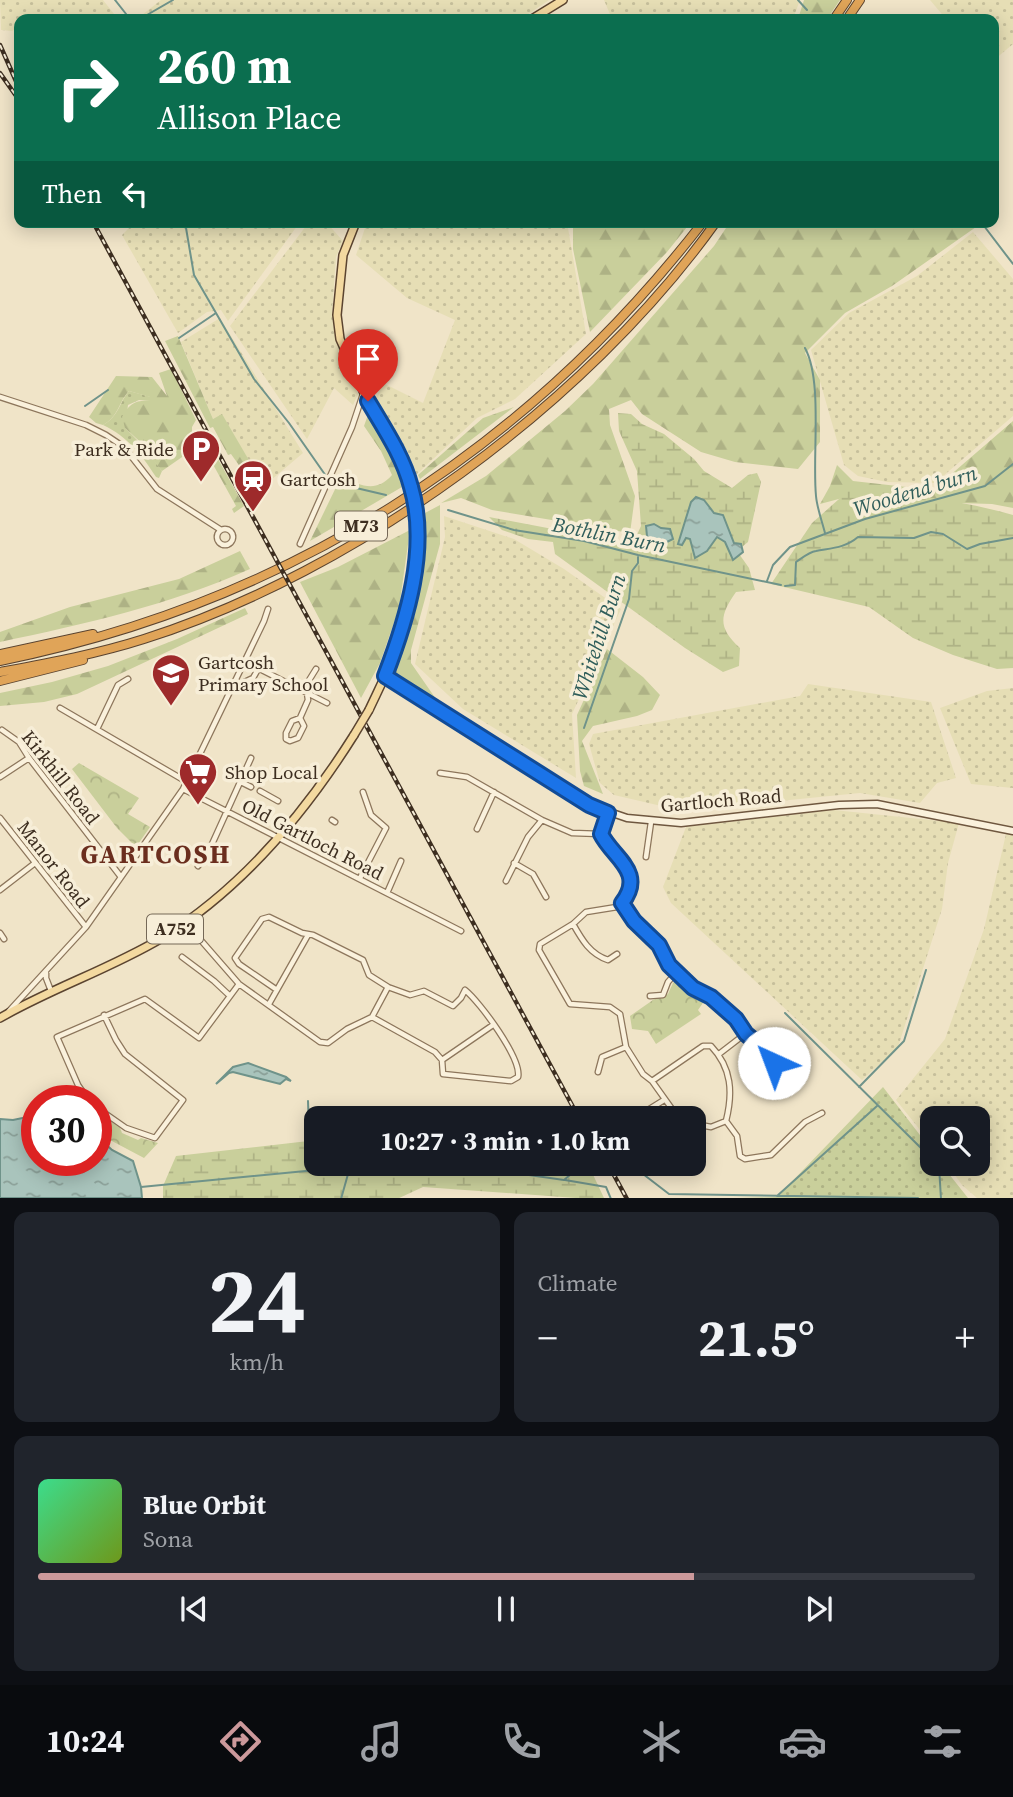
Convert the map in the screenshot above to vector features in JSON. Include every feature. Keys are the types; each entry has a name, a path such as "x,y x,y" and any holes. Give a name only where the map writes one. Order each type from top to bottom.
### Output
{"highway":[{"name":"M73","path":"0,661 94,639 209,601 337,540 384,512 470,454 527,408 595,347 657,279 698,228"},
{"name":"M73","path":"0,672 87,656 211,615 279,585 389,521 476,463 534,417 601,354 665,287 711,228"},
{"path":"0,654 49,645 169,615"},
{"path":"0,681 72,664 145,639"}],"main road":[{"path":"540,14 564,0"},
{"name":"A752","path":"3,1017 149,945 185,922 249,866 319,789 369,710 385,676 404,625 417,539 415,505 409,480 394,446 364,393 340,339 337,315 343,255 354,228"},
{"name":"Gartloch Road","path":"385,676 589,805 608,813 651,822 681,823 839,805 877,804 1013,831"}],"street":[{"path":"300,544 352,427 364,393"},
{"path":"0,397 86,425 106,435 124,447 157,489 221,530"},
{"path":"3,1017 86,927 183,789 268,609"},
{"path":"244,661 327,703"},
{"path":"231,688 253,678 257,671 255,666"},
{"path":"300,718 308,700 305,691 316,668"},
{"path":"97,730 118,685 128,679"},
{"path":"60,708 187,782"},
{"path":"300,718 304,726 298,738 290,741 286,739 292,720 300,718"},
{"name":"Kirkhill Road","path":"2,730 19,741 29,758 121,877"},
{"path":"0,776 29,758"},
{"path":"227,810 251,758"},
{"path":"440,773 467,777 542,820 572,833 601,834"},
{"path":"241,782 251,787"},
{"name":"Old Gartloch Road","path":"183,789 461,931"},
{"path":"260,791 278,801"},
{"path":"360,878 386,828 371,815 363,792"},
{"path":"477,829 494,792"},
{"name":"Old Gartloch Road","path":"198,866 208,853 227,810"},
{"path":"608,813 601,834 606,845 626,865 630,874 628,892 617,907 586,912 573,924 540,944 538,950 570,1004 610,1007 620,1014 626,1047 642,1074 652,1081 670,1106"},
{"name":"Manor Road","path":"0,818 86,927"},
{"path":"506,881 528,836 542,820"},
{"path":"646,858 651,822"},
{"path":"208,853 216,860"},
{"name":"Old Gartloch Road","path":"387,893 401,861"},
{"path":"0,890 35,863"},
{"path":"513,863 533,874 545,897"},
{"path":"622,903 634,921 659,945 676,973 693,988 711,997 736,1019 746,1034 774,1063"},
{"path":"277,990 239,964 236,956 265,917 313,935 363,960 369,975 388,988 410,995 424,991 453,1006 465,990 493,1025 520,1073 515,1080 506,1081 443,1074 442,1060 426,1047 372,1017"},
{"path":"185,922 239,984 323,1043 328,1043 347,1029 372,1017 388,988"},
{"path":"573,924 586,946 598,955 608,960 617,954"},
{"path":"0,933 4,939"},
{"path":"269,1004 308,935"},
{"path":"181,957 230,996"},
{"path":"46,972 51,992"},
{"path":"650,996 663,995 668,982 676,973"},
{"path":"78,1085 57,1037 145,999 198,1038 239,984"},
{"path":"103,1015 125,1054 183,1100 155,1138 126,1128 112,1118"},
{"path":"442,1060 493,1025"},
{"path":"719,1054 746,1034"},
{"path":"652,1081 703,1046 711,1046 719,1054 732,1084 726,1121 737,1136 740,1156 745,1159 771,1155 805,1122 822,1113"},
{"path":"598,1072 602,1057 626,1047"},
{"path":"655,1106 665,1100"},
{"path":"706,1126 726,1121"}],"shaded area":[{"path":"0,0 103,0 114,14 14,14 14,30 1,30"},
{"path":"161,0 549,0 528,14 143,14"},
{"path":"604,0 800,0 795,14 610,14"},
{"path":"930,0 1013,0 1013,44 999,56 999,14 942,14"},
{"path":"129,228 296,228 228,321 221,310 207,312 178,333 122,235"},
{"path":"304,228 331,228 343,241 336,257 332,312 344,366 358,394 353,405 334,388 307,439 230,326"},
{"path":"365,228 568,228 586,334 515,399 477,418 416,475 376,398 383,383 423,403 455,320 407,298 356,255"},
{"path":"973,232 1013,279 1013,416 935,483 887,482 858,476 844,465 811,350 849,313 917,276"},
{"path":"220,318 303,453 264,486 222,415 213,419 181,342"},
{"path":"444,516 514,539 564,569 621,609 572,714 576,778 463,709 415,664 445,537"},
{"path":"808,684 931,702 956,778 937,783 920,803 860,793 698,809 670,808 614,795 600,783 589,744 593,734 800,696"},
{"path":"1013,688 1013,788 971,784 940,708 987,691"},
{"path":"834,810 959,823 948,863 942,909 898,1047 862,1080 671,903 663,887 686,827"},
{"path":"1006,834 1013,836 1013,1198 977,1198 956,1176 990,1176 990,1106 920,1106 920,1130 896,1100 945,1039 984,929"}],"green space":[{"path":"804,0 840,0 830,14 800,14"},
{"path":"573,228 686,228 667,252 590,332 573,249"},
{"path":"726,228 975,228 892,286 845,313 805,353 820,380 820,442 798,469 735,462 701,452 642,414 631,400 609,409 610,425 635,496 630,533 492,510 461,498 441,503 486,476 565,411 593,384 714,246"},
{"path":"178,336 213,419 222,414 264,486 258,492 231,454 228,455 213,427 210,428 165,341"},
{"path":"171,369 196,420 192,427 192,447 208,441 244,506 234,513 232,509 236,506 205,450 186,461 185,455 162,471 148,449 125,428 122,417 127,409 136,402 150,401 150,397 129,391 112,418 103,425 89,417 116,376 152,377 167,396 159,373"},
{"path":"129,391 151,397 150,401 139,400 128,405 125,428 162,471 159,478 127,441 103,425 116,413"},
{"path":"514,407 420,479 418,475 483,418"},
{"path":"369,412 398,472 402,487 310,541 340,479 374,486 392,475 381,451 364,426"},
{"path":"618,413 631,414 642,424 664,434 704,471 732,488 748,475 757,473 761,482 748,542 737,551 749,568 755,590 736,592 726,608 723,622 728,634 740,648 739,666 723,672 685,648 555,554 553,542 528,539 502,530 489,517 616,541 635,539 641,526 637,471 619,431"},
{"path":"1013,421 1013,508 992,504 850,496 820,504 837,465 853,481 933,490"},
{"path":"848,491 931,498 1013,515 1013,668 997,669 953,655 913,638 869,607 771,584 812,523"},
{"path":"440,505 440,544 411,650 411,663 436,699 395,674 393,669 412,620 425,513"},
{"path":"410,530 399,608 380,663 361,698 300,582 338,567"},
{"path":"240,551 250,569 220,582 127,612 0,642 0,632 70,607 179,579"},
{"path":"245,608 248,614 77,694 44,702 0,706 0,693 108,666"},
{"path":"607,649 643,677 660,695 652,710 593,726 582,741 603,794 584,786 580,771 577,715"},
{"path":"79,763 139,798 128,814 150,827 136,847 117,828 72,769"},
{"path":"678,979 695,997 705,1000 698,1010 701,1014 656,1044 648,1031 632,1029 630,1016 653,1000 668,994"},
{"path":"883,1087 920,1135 920,1176 951,1176 968,1198 737,1198 777,1197"},
{"path":"112,1122 122,1133 138,1140 141,1138 158,1143 144,1158 112,1141"},
{"path":"304,1141 304,1176 594,1176 604,1198 423,1187 399,1198 163,1198 163,1186 176,1156"}],"water":[{"path":"696,497 704,500 714,513 723,515 734,543 741,544 743,552 733,560 725,542 717,537 707,551 695,558 690,539 686,538 682,545 678,544 691,502"},
{"path":"654,524 670,529 673,539 657,547 647,536 646,526"},
{"path":"248,1063 291,1081 286,1079 280,1084 233,1072 216,1084 233,1067"},
{"path":"21,1118 21,1176 112,1176 112,1150 133,1161 142,1198 0,1198 0,1119"}],"waterway":[{"path":"115,0 126,14"},
{"path":"149,14 173,0"},
{"name":"Woodend burn","path":"798,0 807,10"},
{"path":"186,228 194,275 216,313"},
{"name":"Woodend burn","path":"986,228 1013,264"},
{"name":"Bothlin Burn","path":"179,338 216,313 254,379 326,476 339,484 386,495"},
{"path":"805,348 814,379 816,496 825,533"},
{"name":"Bothlin Burn","path":"85,406 108,390"},
{"name":"Woodend burn","path":"767,581 773,565 790,547 865,519 985,486 1013,464"},
{"name":"Bothlin Burn","path":"448,510 514,530 584,541 781,585"},
{"name":"Bothlin Burn","path":"785,586 795,585 796,562 803,557 843,545 858,537 914,538 931,532 943,534 967,549 1013,538"},
{"name":"Whitehill Burn","path":"584,728 629,599 632,571 638,563 638,557"},
{"path":"859,1087 904,1041 926,970"},
{"path":"785,1013 920,1147"},
{"path":"308,1101 308,1106"},
{"path":"777,1196 877,1106"},
{"path":"141,1187 304,1171"},
{"path":"341,1198 347,1176"},
{"path":"536,1176 564,1180 569,1176"},
{"path":"646,1176 669,1194 918,1198"},
{"path":"940,1176 941,1198"},
{"path":"565,1180 606,1187 611,1198"}],"railway":[{"path":"0,45 14,77"},
{"path":"0,73 14,93"},
{"path":"96,228 572,1106"},
{"path":"615,1176 626,1198"}],"place":[{"name":"Park & Ride","path":"201,483"},
{"name":"Gartcosh","path":"253,513"},
{"name":"Gartcosh Primary School","path":"171,707"},
{"name":"Shop Local","path":"198,806"}],"district":[{"name":"GARTCOSH","path":"156,854"}],"route":[{"path":"368,401 394,446 409,480 416,520 414,567 404,625 385,676 589,805 608,813 601,834 606,845 626,865 630,874 628,892 622,903 634,921 659,945 669,965 681,978 711,997 736,1019 746,1034 774,1063"}]}
